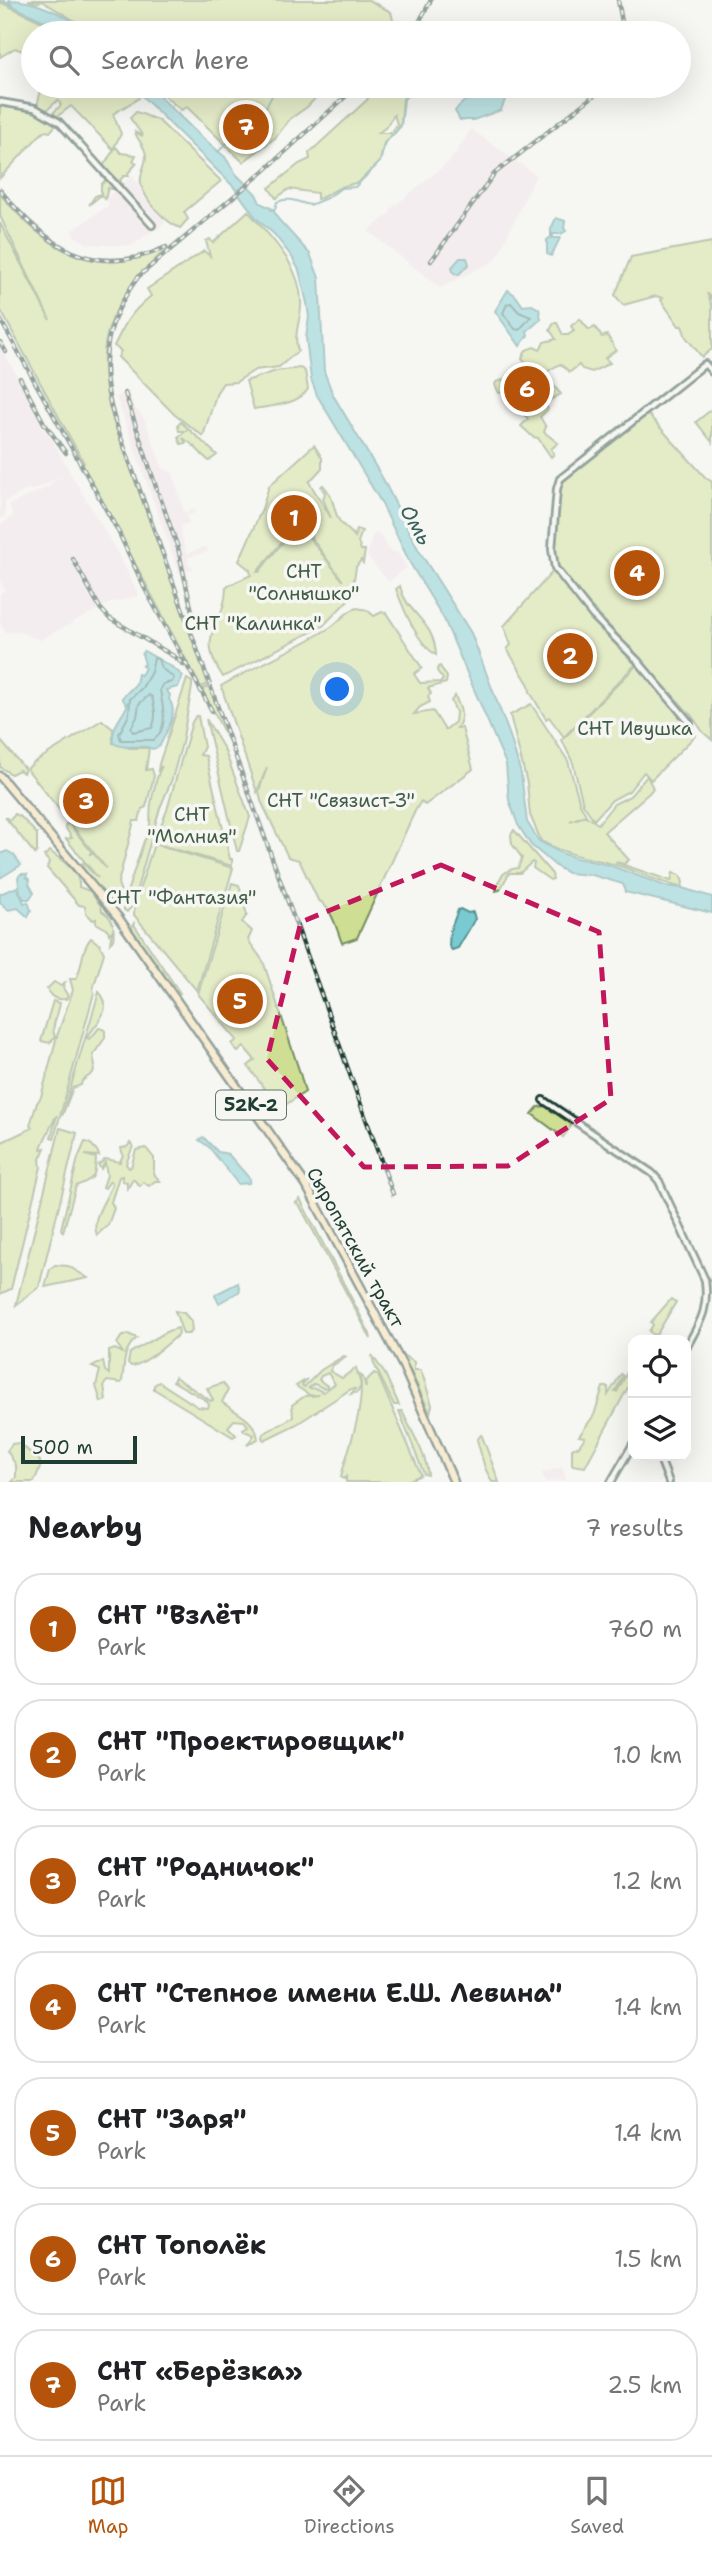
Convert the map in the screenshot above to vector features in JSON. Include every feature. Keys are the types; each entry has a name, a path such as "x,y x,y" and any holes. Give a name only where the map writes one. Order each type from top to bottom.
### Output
{"main road":[{"name":"Сыропятский тракт","path":"0,777 116,914 306,1185 402,1366 453,1482"}],"street":[{"path":"0,102 35,108 57,121 152,225"},
{"path":"690,723 566,585 555,568 553,540 557,486 560,479 705,364 712,372"},
{"path":"543,1100 656,1176 705,1277 707,1303 691,1339"},
{"path":"611,1482 628,1453"},
{"path":"661,1461 669,1482"}],"highlighted area":[{"path":"441,865 599,932 611,1099 508,1166 364,1167 267,1059 301,922"}],"shaded area":[{"path":"471,129 536,175 496,260 440,288 368,231 451,160"},
{"path":"132,175 145,193 143,196 165,222 158,229 154,226 155,220 122,185"},
{"path":"115,190 153,231 131,246 87,244 75,236 71,231 109,205 106,199"},
{"path":"0,345 70,472 68,474 71,474 120,557 139,596 110,603 40,640 19,632 5,632 0,623 0,594 5,590 0,581 0,525 13,516 9,505 50,486 63,475 5,502 5,516 0,519"},
{"path":"128,391 133,405 145,420 162,467 173,473 184,512 195,509 196,512 187,516 189,523 181,526 187,554 206,546 208,552 188,557 189,566 193,569 179,573 116,397"},
{"path":"378,532 391,551 397,552 407,567 389,582 367,556 372,536"},
{"path":"563,1467 566,1480 545,1482 542,1473"}],"green space":[{"path":"28,0 369,0 391,12 393,20 75,21 42,1 36,3"},
{"path":"0,2 40,21 21,21 21,50 15,48 0,57"},
{"path":"39,98 139,98 113,114 121,134 113,149 71,106 55,118 54,112 61,105 58,100 47,110 37,106"},
{"path":"167,98 316,98 290,119 275,138 243,162 187,107 181,110"},
{"path":"404,98 401,123 395,133 393,131 397,124 394,115 378,133 392,135 384,143 380,161 359,182 341,187 321,198 317,199 317,193 289,189 276,198 269,188 299,164 310,159 309,153 368,99"},
{"path":"0,103 30,110 57,124 50,132 45,131 39,136 0,178"},
{"path":"136,112 158,120 221,181 184,212 188,219 180,228 156,210 143,191 141,180 146,153 135,132 143,136 130,118"},
{"path":"116,147 121,153 136,155 133,161 137,163 128,173 129,176 120,180 123,186 103,166"},
{"path":"108,177 136,207 134,209 116,190 108,188 105,199 101,195 89,205 95,196 101,194 101,185"},
{"path":"0,194 35,231 73,254 93,260 115,261 140,258 166,249 130,288 118,307 104,348 104,370 114,423 209,684 201,687 0,309 0,223 50,320 0,216"},
{"path":"248,211 276,243 297,279 301,307 296,335 298,351 279,367 255,370 236,382 223,383 217,392 203,436 175,415 118,357 121,351 114,346 129,318 151,296 147,289 204,251 210,256 206,241 210,239 213,243"},
{"path":"712,242 712,299 707,293 712,305 712,349 702,357 661,300 663,298 656,296 623,305 615,295 631,257"},
{"path":"580,319 589,330 595,327 602,337 607,335 616,350 605,358 610,363 592,372 579,365 570,372 560,364 543,374 561,394 545,403 548,409 540,417 546,427 544,432 558,443 551,449 554,454 551,457 538,438 521,426 528,419 506,392 499,393 495,385 496,382 519,375 530,367 522,358 526,350 534,347 540,350 544,342 556,339 550,330 554,323 557,323 563,335 568,335 574,331 571,326"},
{"path":"300,368 305,371 308,389 304,394 284,404 254,409 246,381 276,371"},
{"path":"712,409 712,442 696,422"},
{"path":"647,413 712,482 712,740 568,581 555,554 561,484 568,475"},
{"path":"181,422 217,455 209,461 183,438 186,443 181,444 178,437 186,431 179,431 178,425"},
{"path":"314,445 322,458 322,468 309,482 331,518 323,499 323,485 330,494 341,522 355,537 356,529 362,531 358,542 361,550 365,550 363,563 361,560 356,567 352,591 354,594 323,626 223,677 211,650 213,630 225,601 226,587 251,575 250,570 239,561 269,486","holes":["300,526 303,526 343,581 301,527 283,542 257,572 281,543"]},
{"path":"554,570 579,603 637,663 564,737 549,717 546,719 530,692 529,685 507,649 511,645 504,626"},
{"path":"400,586 408,604 431,634 436,655 423,643 412,625 396,589"},
{"name":"СНТ \"Связист-3\"","path":"357,608 367,610 374,616 386,613 422,668 414,674 420,683 441,682 443,679 437,671 440,666 447,677 446,683 428,688 431,694 428,696 430,702 414,714 433,711 445,730 455,722 456,712 451,701 455,696 461,716 457,728 462,728 473,769 425,805 421,801 357,938 342,943 330,913 318,900 299,860 288,857 261,801 259,791 267,767 257,792 221,686 318,635"},
{"name":"СНТ Ивушка","path":"638,664 696,735 651,780 644,772 629,791 612,800 594,820 583,804 573,763 562,740"},
{"path":"187,679 192,682 192,687 182,743 132,906 127,912 124,910 124,901 149,832 150,809 162,766 158,770 159,764"},
{"path":"210,686 232,748 202,689"},
{"path":"531,704 568,761 580,804 586,815 570,821 586,816 598,824 614,804 630,796 647,776 653,788 604,832 629,860 624,864 615,862 671,881 673,873 680,875 682,887 566,852 541,841 530,815 527,783 510,715"},
{"name":"СНТ \"Молния\"","path":"196,716 204,747 200,755 206,756 232,866 154,843"},
{"name":"СНТ \"Молния\"","path":"206,719 224,749 250,817 239,851 237,851"},
{"path":"102,720 113,729 113,743 130,748 149,748 146,770 152,769 154,776 146,807 142,809 139,821 134,821 118,883 121,892 113,906 79,864 83,863 98,878 66,839 72,838 65,827 66,824 70,825 91,851 90,854 93,853 106,868 27,769"},
{"path":"0,740 25,769 23,773 19,770 11,774 0,767"},
{"path":"15,814 37,834 35,854 5,817 10,820"},
{"path":"514,830 552,874 553,879 550,880 533,868 532,862 520,873 509,873 500,890 496,891 503,875 518,868 522,858 512,844 511,835"},
{"name":"СНТ \"Фантазия\"","path":"154,844 233,868 197,991 134,915 135,903"},
{"path":"50,851 74,871 79,887 90,891 102,911 109,917 114,932 110,943 112,931 109,934 108,930 96,923 96,919 93,920 86,913 85,906 79,905 47,868 49,862 44,856"},
{"path":"232,883 239,885 247,915 242,922 252,931 248,940 263,961 305,1092 279,1109 248,1066 255,1060 244,1047 238,1052 232,1044 237,1040 198,994"},
{"path":"134,923 180,993 176,995 130,931"},
{"path":"91,938 100,945 104,953 94,993 54,1138 51,1137 57,1115 41,1149 45,1148 40,1159 41,1167 11,1289 0,1294 0,1143 32,1128 30,1125 73,990 70,979 76,979 85,947"},
{"path":"54,982 61,986 65,983 63,988 68,996 66,999 57,999 50,994 47,989"},
{"path":"99,992 105,1004 104,1010 87,1038 90,1039 99,1028 105,1030 105,1038 93,1055 93,1073 82,1081 81,1085 73,1088 62,1116"},
{"path":"53,1001 60,1003 54,1024 55,1037 50,1043 41,1041"},
{"path":"547,1106 573,1124 563,1137 532,1114 538,1107"},
{"path":"60,1128 77,1133 39,1287 16,1305"},
{"path":"85,1142 97,1151 99,1156 85,1155 96,1158 94,1174 76,1186 63,1232 61,1229 78,1158"},
{"path":"130,1143 133,1146 126,1164 129,1168 136,1150 146,1148 154,1158 154,1174 160,1181 149,1186 143,1182 140,1186 133,1179 127,1190 127,1182 122,1181 122,1176 119,1177 111,1202 114,1208 108,1225 97,1235 97,1216 112,1184 110,1181 103,1187 107,1175 105,1163 101,1169 98,1165 106,1159 120,1162 123,1155 121,1148"},
{"path":"300,1199 370,1334 371,1339 296,1203"},
{"path":"55,1265 68,1266 88,1278 45,1287 50,1269"},
{"path":"671,1299 676,1302 657,1334 653,1335 649,1331 653,1325 651,1322"},
{"path":"175,1311 184,1313 191,1321 192,1331 189,1334 183,1334"},
{"path":"178,1328 179,1334 149,1358 136,1365 131,1366 128,1363 130,1353"},
{"path":"128,1334 137,1338 126,1352 122,1381 107,1381 104,1385 106,1400 101,1402 96,1386 100,1370 92,1367 103,1361 105,1371 109,1374 109,1351 115,1349 123,1353 117,1344 121,1337"},
{"path":"372,1355 385,1374 399,1405 394,1405"},
{"path":"403,1355 414,1362 414,1370 420,1370 422,1373 432,1405 430,1413"},
{"path":"344,1356 346,1357 332,1366 330,1371 342,1378 356,1368 361,1385 358,1392 351,1394 355,1389 351,1389 297,1424 264,1440 263,1434 293,1417 292,1405 305,1396 310,1396 296,1386 307,1379 302,1385 304,1387 321,1370","holes":["328,1373 335,1384 323,1392 309,1388 314,1384 323,1388 329,1387 319,1380"]},
{"path":"628,1371 628,1387 585,1467 572,1465 572,1449 579,1446 585,1437 579,1436 594,1415 603,1387 608,1387 608,1395 621,1374 623,1376 617,1392"},
{"path":"374,1373 378,1375 421,1475 405,1482 346,1482 346,1477 341,1477 358,1414 360,1375 366,1388 365,1382"},
{"path":"175,1377 211,1401 213,1400 207,1388 223,1383 228,1390 222,1402 249,1421 258,1439 247,1445 254,1435 244,1431 248,1426 244,1421 234,1420 228,1427 236,1435 233,1437 154,1389 154,1385 159,1382 198,1407 208,1408 207,1401 173,1381"},
{"path":"399,1411 402,1411 418,1442 428,1475 424,1474"},
{"path":"481,1435 499,1482 492,1482 485,1468 477,1440"},
{"path":"19,1443 40,1461 34,1482 12,1482 16,1477 16,1465 7,1451 12,1444"}],"water":[{"path":"0,0 41,6 71,21 44,21"},
{"path":"144,98 161,98 225,157 236,174 256,194 260,203 273,209 278,219 310,254 319,278 324,371 333,395 383,479 418,549 471,633 510,736 521,774 527,822 539,841 576,858 609,865 665,886 712,897 712,913 625,892 623,884 592,875 568,873 531,845 518,825 509,800 506,764 444,619 410,563 381,502 317,395 311,379 306,338 309,317 299,270 274,234 257,219 233,186"},
{"path":"470,98 505,100 501,110 473,120 460,120 455,111"},
{"path":"556,218 565,221 566,231 553,234 553,238 560,238 551,256 547,254 547,240 551,237"},
{"path":"460,258 467,258 469,264 458,275 453,272 452,267"},
{"path":"508,290 523,306 532,305 539,309 541,319 527,331 528,335 520,346 495,311"},
{"path":"144,651 183,676 178,687 166,690 170,695 172,718 160,746 153,749 113,743 116,726 129,701 126,704 122,698 136,684 138,674 141,675 145,668 142,666 145,664 142,654"},
{"path":"7,851 14,855 21,865 0,878 0,854"},
{"path":"27,874 26,877 30,880 29,884 34,893 29,899 24,899 20,892 18,877"},
{"path":"17,887 24,903 28,902 31,910 28,917 18,908 8,910 0,902 0,894"},
{"path":"460,909 473,912 475,919 458,948 452,950 449,946 450,931"},
{"path":"203,1137 218,1152 228,1154 250,1179 249,1183 238,1184 209,1147 199,1140"},
{"path":"238,1283 240,1291 219,1303 216,1294"}],"waterway":[{"path":"218,152 234,136 248,128 252,120 262,115 271,98"},
{"path":"271,210 282,200 310,205 329,197 341,188 355,187 380,162 385,143 401,126 405,98"}],"railway":[{"path":"420,21 431,0"},
{"path":"618,0 622,21"},
{"path":"344,98 264,171 139,276 118,310 106,363 115,421 393,1194"},
{"path":"431,261 494,174 591,98"},
{"path":"0,190 35,227 72,252 93,258 116,260 140,257 166,247"},
{"path":"0,319 119,533 145,589 212,711"},
{"path":"0,342 6,352"},
{"path":"20,378 44,423 66,453"},
{"path":"125,393 157,490"},
{"path":"159,494 178,548 193,616"},
{"path":"73,559 100,608 109,618 184,665"}],"place":[{"name":"СНТ «Берёзка»","path":"246,127"},
{"name":"СНТ Тополёк","path":"527,389"},
{"name":"СНТ \"Взлёт\"","path":"294,518"},
{"name":"СНТ \"Степное имени Е.Ш. Левина\"","path":"637,573"},
{"name":"СНТ \"Проектировщик\"","path":"570,656"},
{"name":"СНТ \"Родничок\"","path":"86,801"},
{"name":"СНТ \"Заря\"","path":"240,1001"}],"water label":[{"name":"Омь","path":"416,525"}],"park label":[{"name":"СНТ \"Солнышко\"","path":"304,582"},
{"name":"СНТ \"Калинка\"","path":"253,623"}]}
